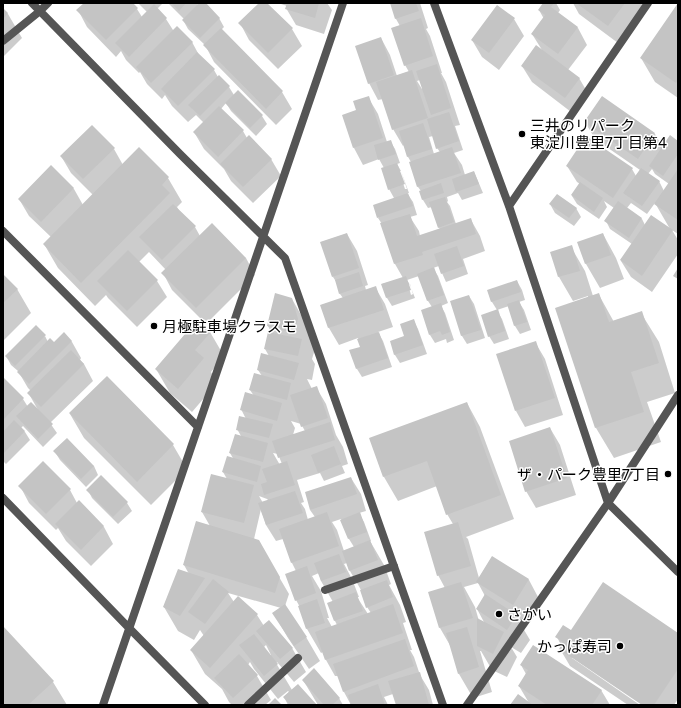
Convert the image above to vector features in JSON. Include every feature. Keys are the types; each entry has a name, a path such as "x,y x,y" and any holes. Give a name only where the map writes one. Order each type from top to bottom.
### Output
{"street":[{"path":"32,3 180,154 285,258 443,705"},
{"path":"3,42 48,3"},
{"path":"104,705 343,3"},
{"path":"434,3 509,206 608,503 678,572"},
{"path":"509,206 648,3"},
{"path":"3,231 198,427"},
{"path":"467,705 608,503 678,395"},
{"path":"3,498 205,705"},
{"path":"325,590 394,566"},
{"path":"248,705 298,658"}],"building":[{"path":"84,3 133,3 138,8 106,40 76,10"},
{"path":"171,3 186,3 179,11"},
{"path":"199,3 206,3 220,18 200,38 182,20"},
{"path":"259,3 267,3 293,28 268,53 238,23"},
{"path":"287,3 319,3 315,18 285,9"},
{"path":"390,3 416,3 419,11 395,19"},
{"path":"543,3 554,3 551,7 578,27 558,54 531,34 545,15 538,10"},
{"path":"576,3 625,3 608,26"},
{"path":"678,3 678,80 676,83 640,58"},
{"path":"154,4 167,18 129,57 115,43"},
{"path":"497,5 515,18 489,53 471,40"},
{"path":"3,8 8,13 3,19"},
{"path":"421,18 433,56 404,66 391,28"},
{"path":"177,26 193,42 151,83 136,67"},
{"path":"221,28 283,91 266,109 203,45"},
{"path":"381,37 394,75 368,84 355,46"},
{"path":"536,45 580,78 565,98 521,66"},
{"path":"197,52 215,69 178,106 161,89"},
{"path":"437,64 451,108 431,115 416,71"},
{"path":"412,70 428,118 392,130 376,82"},
{"path":"219,75 230,86 200,116 188,105"},
{"path":"238,90 263,115 250,128 225,103"},
{"path":"369,96 383,138 353,148 342,115 356,110 353,101"},
{"path":"602,96 655,133 638,159 584,122"},
{"path":"219,106 244,130 218,157 193,132"},
{"path":"449,112 459,141 436,149 427,119"},
{"path":"423,123 432,149 407,157 399,131"},
{"path":"92,125 115,148 83,179 60,156"},
{"path":"249,135 272,159 243,187 220,164"},
{"path":"670,135 678,141 678,154 663,176 649,166"},
{"path":"586,136 633,168 613,198 566,166"},
{"path":"391,140 396,154 378,160 374,145"},
{"path":"139,147 169,177 162,185 170,193 81,283 43,244"},
{"path":"452,147 461,173 417,187 409,162"},
{"path":"397,163 405,184 388,190 381,168"},
{"path":"51,165 74,188 41,222 18,199"},
{"path":"641,168 660,181 642,206 623,193"},
{"path":"678,169 678,220 654,204"},
{"path":"474,171 479,184 456,192 452,179"},
{"path":"580,182 603,198 594,212 571,195"},
{"path":"441,183 444,193 422,200 419,191"},
{"path":"408,193 413,206 377,218 373,205"},
{"path":"557,194 577,208 569,218 549,204"},
{"path":"445,197 454,222 438,228 429,202"},
{"path":"618,201 642,218 629,238 604,221"},
{"path":"173,204 196,226 162,260 139,237"},
{"path":"410,214 417,236 471,218 476,234 422,252 423,255 394,264 380,223"},
{"path":"651,215 673,230 642,276 620,260"},
{"path":"212,223 246,258 196,308 161,273"},
{"path":"347,233 359,268 332,277 320,242"},
{"path":"603,233 611,255 585,264 577,242"},
{"path":"572,245 580,271 558,277 550,252"},
{"path":"457,246 464,266 441,274 434,254"},
{"path":"128,250 158,280 127,311 97,281"},
{"path":"434,267 444,295 427,301 417,274"},
{"path":"678,268 678,279 673,276"},
{"path":"359,272 363,286 339,294 335,280"},
{"path":"3,274 18,289 3,303"},
{"path":"406,276 411,290 386,298 381,284"},
{"path":"517,280 521,292 491,302 487,290"},
{"path":"376,286 384,310 328,328 320,305"},
{"path":"275,293 292,298 298,319 294,333 267,326"},
{"path":"599,293 609,322 642,311 659,363 631,372 644,412 595,428 555,308"},
{"path":"469,295 481,330 461,336 450,301"},
{"path":"519,300 527,322 514,326 507,304"},
{"path":"441,303 450,332 442,335 440,331 429,335 421,310"},
{"path":"498,309 505,331 488,337 481,315"},
{"path":"414,319 423,345 394,355 390,341 404,336 400,324"},
{"path":"197,320 211,332 195,350 204,358 178,389 155,369"},
{"path":"36,325 46,335 15,366 5,356"},
{"path":"64,332 72,341 29,384 17,372 50,338 54,342"},
{"path":"268,332 302,339 298,356 264,349"},
{"path":"379,332 388,358 356,369 349,350 360,347 357,339"},
{"path":"536,341 555,398 515,411 496,354"},
{"path":"71,350 84,364 41,407 27,393"},
{"path":"261,353 299,363 294,380 257,370"},
{"path":"254,373 291,383 287,400 249,390"},
{"path":"107,376 174,444 137,482 69,413"},
{"path":"3,377 24,398 3,420"},
{"path":"317,386 328,418 301,427 290,395"},
{"path":"245,392 282,403 277,421 240,410"},
{"path":"31,402 53,424 38,439 16,416"},
{"path":"467,402 501,495 446,515 427,461 383,477 369,438"},
{"path":"239,416 273,424 269,438 236,430"},
{"path":"14,420 25,431 3,454 3,432"},
{"path":"330,422 335,440 278,458 272,441"},
{"path":"550,427 567,478 525,492 509,441"},
{"path":"235,434 268,443 263,462 229,453"},
{"path":"67,438 94,466 81,479 53,451"},
{"path":"334,446 341,464 318,473 311,455"},
{"path":"227,456 261,466 257,482 222,472"},
{"path":"43,461 71,489 46,514 18,486"},
{"path":"287,461 295,485 264,495 261,484 267,482 262,469"},
{"path":"211,474 254,485 244,523 201,512"},
{"path":"101,475 128,502 113,517 86,490"},
{"path":"351,477 357,494 310,510 305,492"},
{"path":"295,491 303,513 266,525 258,503"},
{"path":"79,500 104,526 81,550 55,524"},
{"path":"327,512 339,546 291,563 279,529"},
{"path":"360,512 367,532 348,539 340,520"},
{"path":"196,521 259,540 280,577 275,593 183,565"},
{"path":"458,522 471,566 437,576 424,532"},
{"path":"370,540 378,560 349,571 342,551"},
{"path":"339,554 346,572 321,581 314,563"},
{"path":"492,556 529,579 513,605 476,582"},
{"path":"307,566 316,593 295,601 285,574"},
{"path":"178,569 205,578 180,616 163,607"},
{"path":"213,579 229,592 205,624 188,612"},
{"path":"387,580 393,597 366,608 360,590"},
{"path":"461,582 473,618 439,628 428,592"},
{"name":"かっぱ寿司","path":"603,582 678,633 678,669 654,705 642,705 559,649 563,642 555,637 563,625 571,630"},
{"path":"356,592 363,611 334,621 327,603"},
{"path":"485,594 517,615 507,630 476,609"},
{"path":"238,596 258,614 210,668 190,650"},
{"path":"317,599 325,623 306,629 298,606"},
{"path":"285,604 307,637 294,646 272,613"},
{"path":"393,604 403,633 325,660 315,632"},
{"path":"477,618 504,632 493,654 477,646"},
{"path":"269,620 293,648 280,659 256,631"},
{"path":"3,626 54,681 28,705 3,705"},
{"path":"467,627 479,667 458,674 446,633"},
{"path":"254,634 278,664 264,676 239,645"},
{"path":"405,639 414,666 343,692 333,664"},
{"path":"533,645 602,690 592,705 547,705 518,686 528,670 520,665"},
{"path":"239,654 258,675 233,698 214,678"},
{"path":"314,668 340,698 332,705 324,705 302,680"},
{"path":"420,672 429,705 396,705 388,681"},
{"path":"298,684 317,705 290,705 283,697"},
{"path":"378,684 385,705 351,705 348,695"},
{"path":"518,694 533,705 510,705"},
{"path":"275,698 282,705 268,705"}],"place":[{"name":"三井のリパーク 東淀川豊里7丁目第4","path":"522,134"},
{"name":"月極駐車場クラスモ","path":"154,326"},
{"name":"ザ・パーク豊里7丁目","path":"668,474"},
{"name":"さかい","path":"499,614"},
{"name":"かっぱ寿司","path":"620,646"}]}
